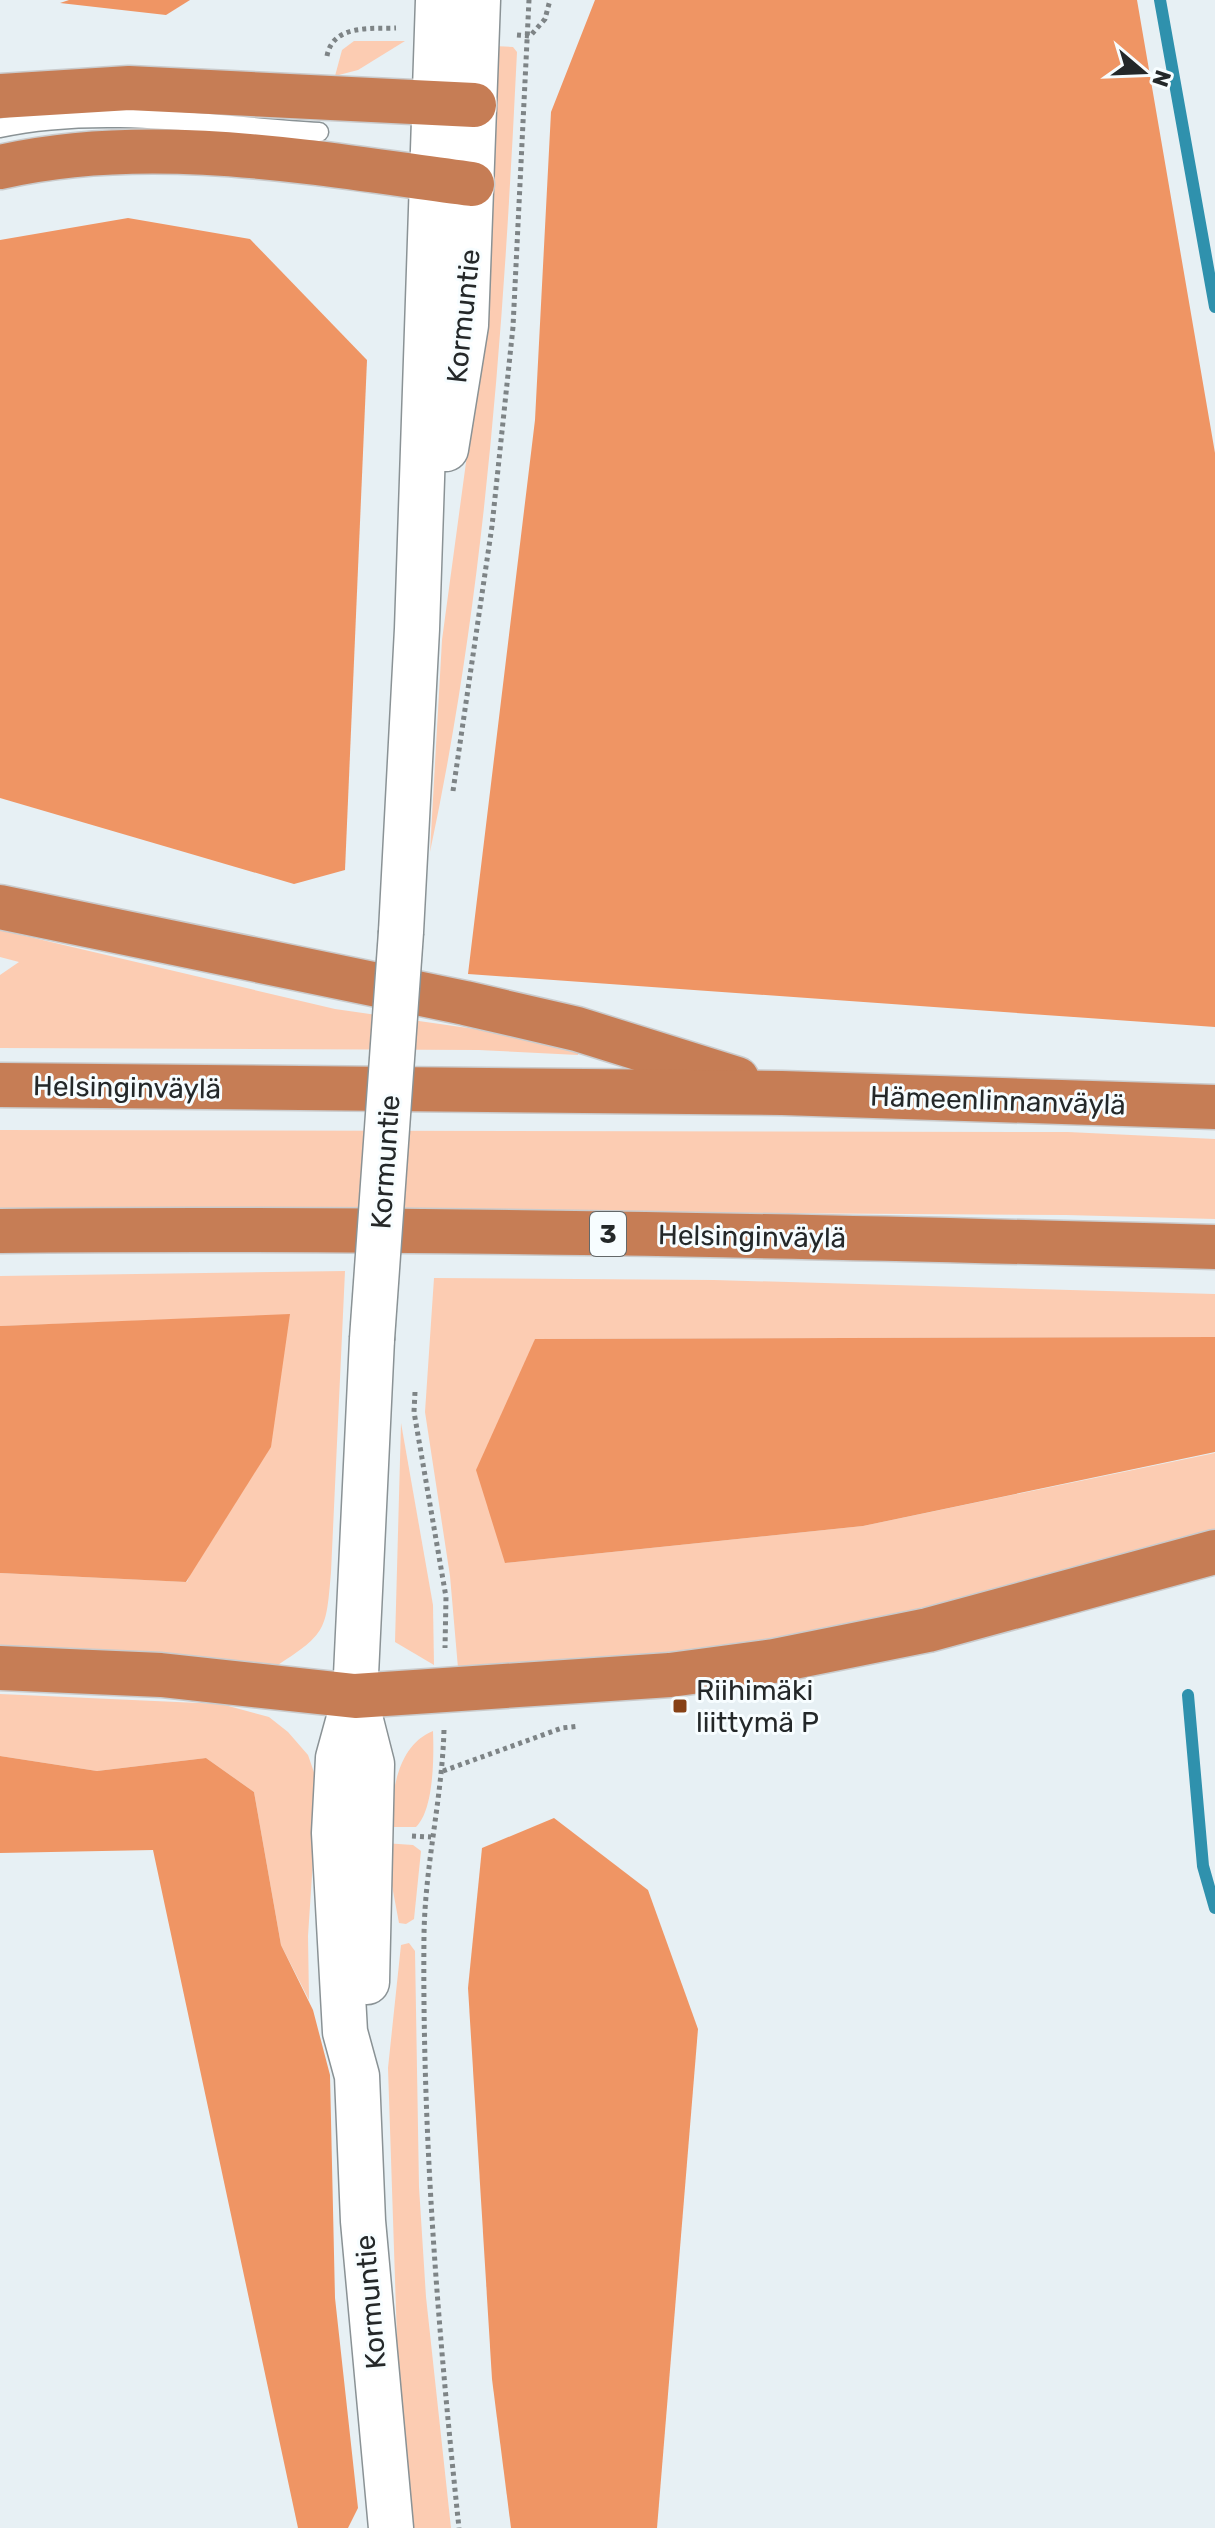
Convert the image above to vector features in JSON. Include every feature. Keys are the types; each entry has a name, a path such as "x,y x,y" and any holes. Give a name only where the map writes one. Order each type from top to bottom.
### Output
{"highway":[{"path":"0,96 129,88 339,117 455,103"},
{"path":"0,167 71,155 138,153 315,163 453,182"},
{"path":"0,892 75,923"},
{"path":"0,907 577,1029 782,1093"},
{"name":"Helsinginväylä","path":"0,1085 782,1093"},
{"name":"Hämeenlinnanväylä","path":"782,1093 1215,1107"},
{"name":"Helsinginväylä","path":"0,1231 311,1230 846,1237 1215,1247"},
{"path":"0,1668 161,1675 355,1696 670,1675 774,1661 928,1630 1215,1552"}],"street":[{"name":"Kormuntie","path":"391,2528 363,2221 357,2076 366,2032 372,1764 355,1696 372,1339 401,932 417,629 453,182 455,103 438,0"},
{"name":"Kormuntie","path":"455,103 478,0"}],"lane":[{"path":"0,128 123,120 339,117 358,169"}],"path":[{"path":"451,803 490,541 513,327 530,36 529,0"},
{"path":"530,36 545,19 550,0"},
{"path":"415,1383 414,1412 446,1597 443,1771 427,1881 425,2038 442,2363 459,2528"},
{"path":"443,1771 562,1728 588,1725"}],"shaded area":[{"path":"69,0 190,0 166,15 60,3"},
{"path":"595,0 1137,0 1215,453 1215,1027 468,974 535,420 551,112"},
{"path":"354,41 405,41 358,70 335,76 342,50"},
{"path":"494,46 513,47 517,52 499,353 479,554 449,753 430,852 442,640 482,344"},
{"path":"128,218 250,239 367,360 345,870 294,884 0,798 0,240"},
{"path":"0,930 335,1009 579,1044 578,1055 479,1050 0,1048 0,975 19,962 0,957"},
{"path":"0,1130 1068,1132 1215,1139 1215,1219 1066,1215 0,1208"},
{"path":"345,1271 331,1572 328,1606 315,1637 278,1665 0,1655 0,1573 187,1582 289,1315 0,1326 0,1276"},
{"path":"434,1278 714,1280 1215,1294 1215,1337 535,1339 505,1563 863,1526 1215,1453 1215,1537 781,1645 458,1668 450,1576 425,1412"},
{"path":"290,1314 271,1447 186,1582 0,1573 0,1326"},
{"path":"1215,1337 1215,1452 863,1526 505,1563 476,1470 535,1339"},
{"path":"401,1423 433,1605 434,1665 395,1642"},
{"path":"0,1694 221,1704 269,1717 288,1732 308,1755 318,1784 308,1936 309,2000 281,1945 254,1792 206,1758 97,1771 0,1756"},
{"path":"433,1731 432,1782 422,1819 416,1827 389,1827 395,1786 404,1759 421,1738"},
{"path":"0,1756 97,1771 206,1758 254,1792 281,1945 313,2010 330,2075 335,2298 358,2508 348,2528 298,2528 153,1850 0,1853"},
{"path":"554,1818 648,1890 698,2029 657,2528 511,2528 492,2379 468,1988 482,1848"},
{"path":"384,1843 413,1845 421,1851 414,1919 406,1924 399,1923"},
{"path":"409,1943 415,1951 419,2187 426,2297 451,2528 414,2528 398,2370 388,2068 401,1945"}],"waterway":[{"path":"1160,0 1215,307"},
{"path":"1188,1695 1203,1866 1215,1908"}],"place":[{"name":"Riihimäki liittymä P","path":"680,1706"}]}
